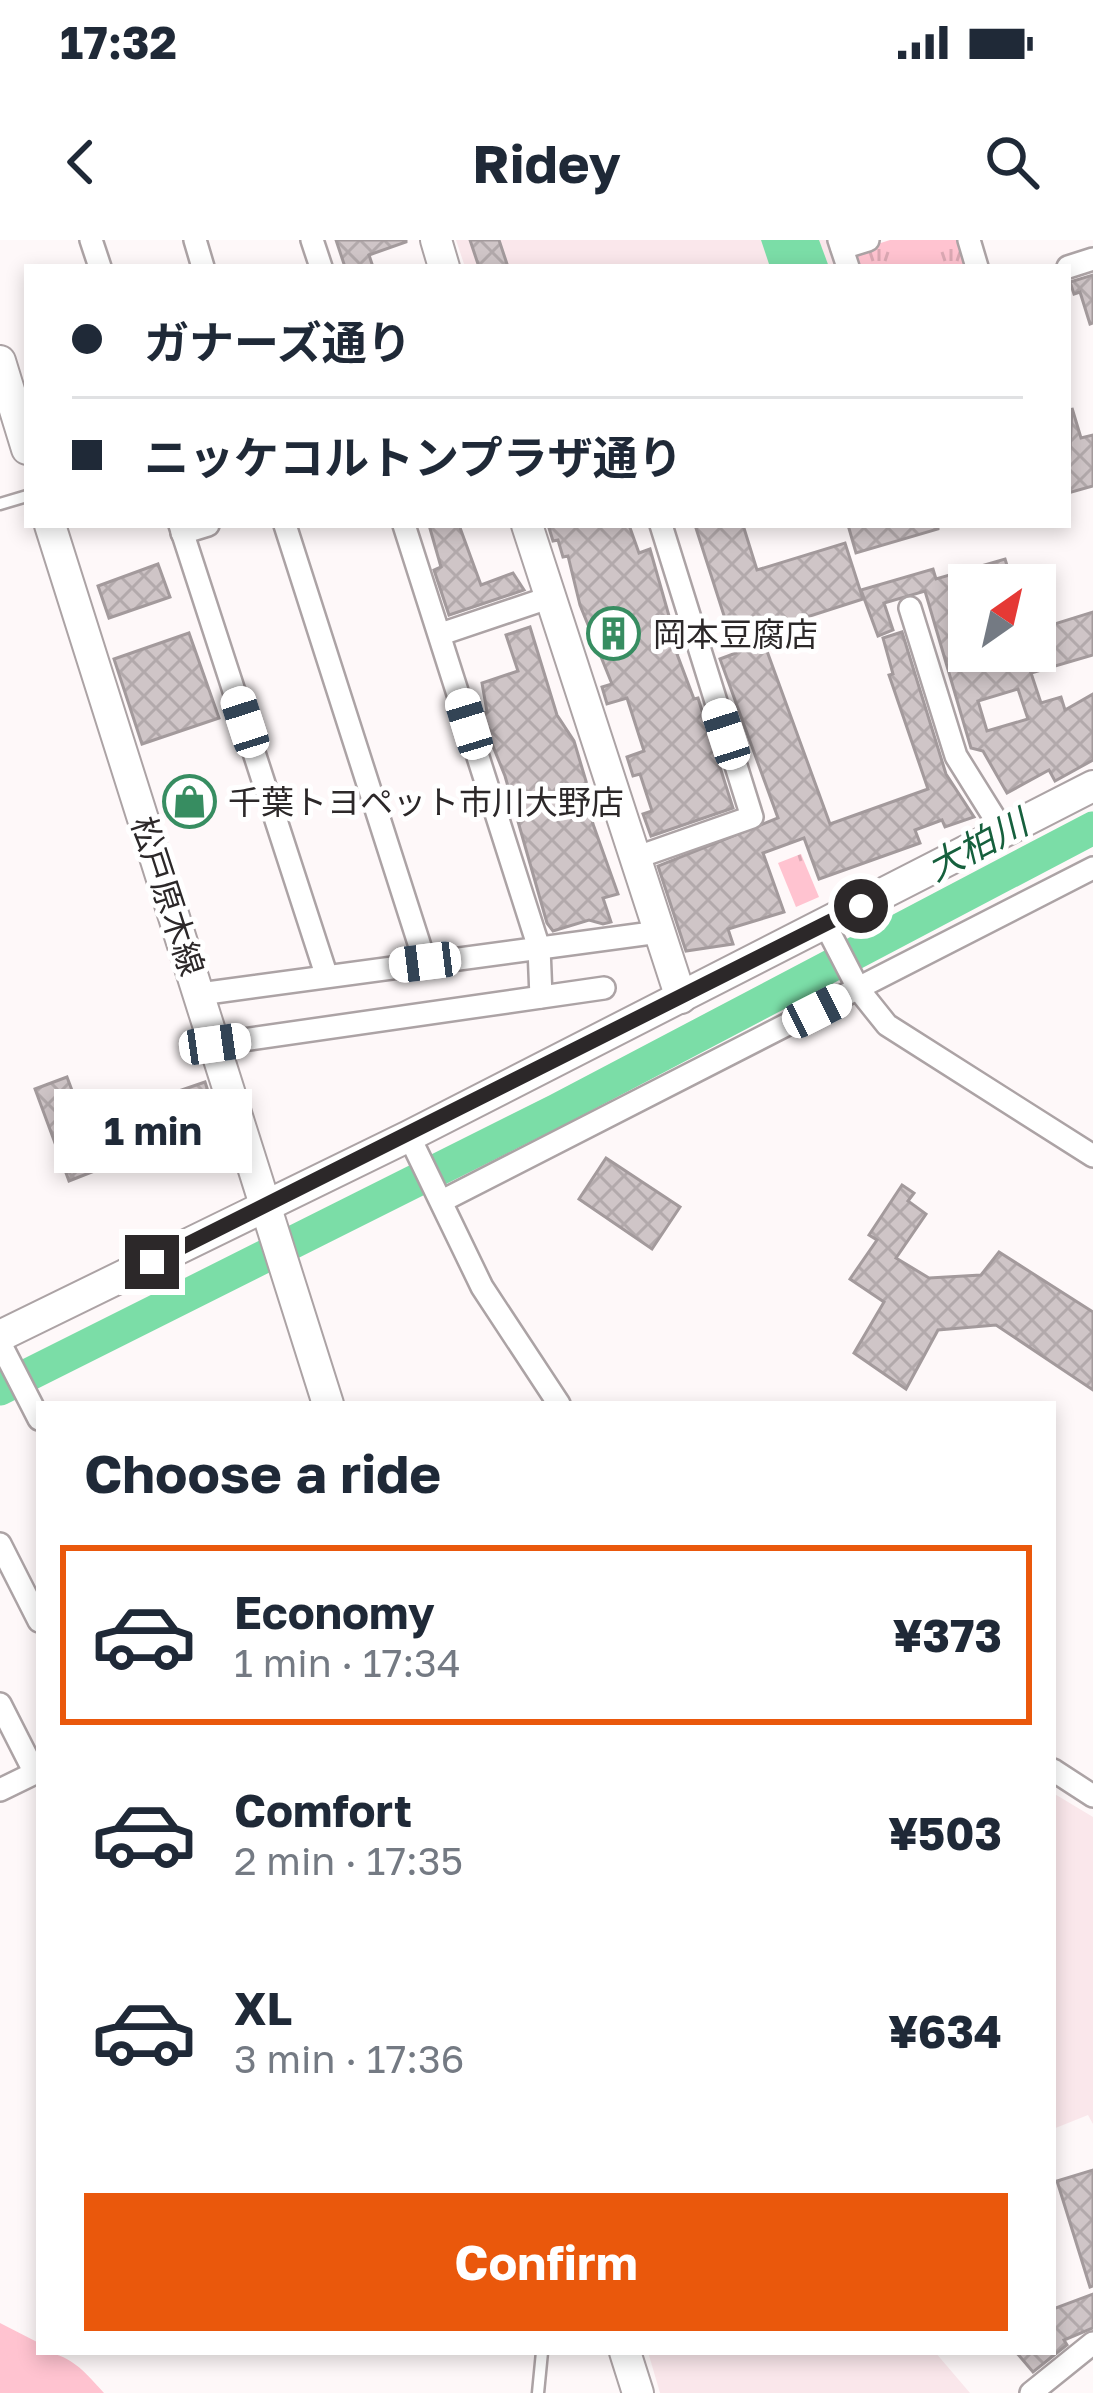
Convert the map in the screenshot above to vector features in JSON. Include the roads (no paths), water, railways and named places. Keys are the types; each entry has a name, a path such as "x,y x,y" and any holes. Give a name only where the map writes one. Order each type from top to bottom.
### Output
{"street":[{"path":"843,252 868,240"},
{"path":"0,361 24,439"},
{"name":"松戸原木線","path":"51,528 327,1401"},
{"path":"286,528 425,962"},
{"path":"405,528 539,949 541,997"},
{"path":"528,528 681,998"},
{"path":"635,858 752,817 662,528"},
{"path":"181,529 326,974"},
{"path":"441,634 551,597"},
{"path":"908,608 956,757 1004,833"},
{"path":"34,1410 2,1346 269,1215 409,1136 1093,786"},
{"path":"442,1201 1093,868"},
{"path":"825,924 859,990 887,1025 1093,1156"},
{"path":"200,994 659,932"},
{"path":"215,1044 604,988"},
{"path":"409,1136 482,1287 557,1401"},
{"path":"0,1544 36,1616"},
{"path":"0,1704 36,1770"},
{"path":"0,1790 36,1772"},
{"path":"1056,1772 1093,1796"},
{"path":"1031,2393 1093,2343"},
{"path":"626,2355 638,2393"}],"lane":[{"path":"538,2393 542,2355"}],"waterway":[{"name":"大柏川","path":"0,1389 557,1110 1093,828"}],"place":[{"name":"岡本豆腐店","path":"614,634"},
{"name":"千葉トヨペット市川大野店","path":"189,802"}]}
